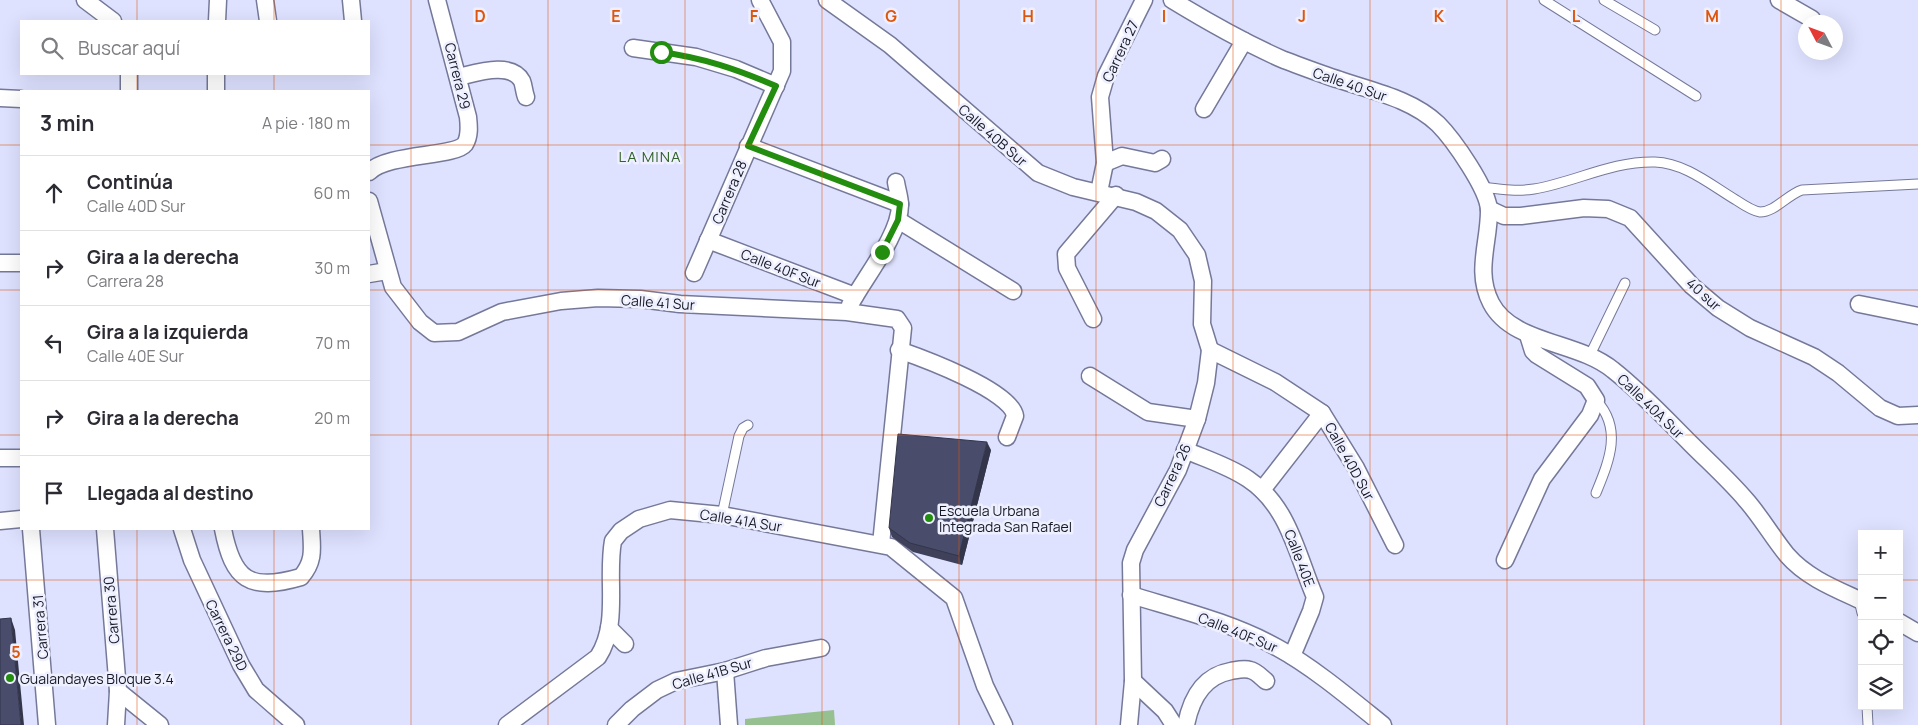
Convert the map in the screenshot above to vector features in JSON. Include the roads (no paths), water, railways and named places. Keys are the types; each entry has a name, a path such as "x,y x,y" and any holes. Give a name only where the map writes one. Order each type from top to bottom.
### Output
{"street":[{"path":"85,0 112,20"},
{"path":"217,20 218,0"},
{"path":"265,0 268,20"},
{"path":"351,0 353,20"},
{"name":"Carrera 29","path":"370,171 374,167 410,157 458,149 464,144 469,133 468,117 437,0"},
{"name":"Carrera 28","path":"694,273 782,71 782,42 760,0"},
{"name":"Calle 40B Sur","path":"827,0 890,45 1038,173 1053,181 1116,195 1156,211 1180,230"},
{"name":"Carrera 27","path":"1098,192 1105,163 1100,98 1106,76 1144,0"},
{"name":"Calle 40 Sur","path":"1172,0 1244,41 1322,75 1414,106 1437,123 1458,149 1481,186 1489,209"},
{"path":"1779,0 1804,15"},
{"path":"1204,109 1244,41"},
{"path":"633,48 696,56 736,69 776,86"},
{"path":"458,77 505,70 516,75 522,81 526,97"},
{"path":"129,90 130,75"},
{"path":"216,75 216,90"},
{"path":"0,98 20,99"},
{"path":"748,146 899,212 1013,291"},
{"path":"1105,163 1122,156 1155,163 1162,159"},
{"path":"847,312 882,252 899,212 896,182"},
{"path":"1093,319 1067,268 1066,254 1116,195"},
{"path":"370,205 387,271 370,274"},
{"name":"40 sur","path":"1489,209 1504,216 1521,216 1584,208 1608,209 1630,218 1692,286 1718,308 1750,328 1814,357 1838,373 1880,408 1898,416 1918,415"},
{"name":"Calle 40A Sur","path":"1489,209 1482,263 1484,284 1491,303 1499,315 1513,327 1528,335 1590,355 1610,367 1637,389 1749,503 1789,557 1811,576 1858,603"},
{"name":"Carrera 26","path":"1129,725 1133,681 1130,570 1135,550 1178,470 1197,419 1206,383 1210,350 1202,324 1203,281 1201,266 1197,256 1180,230"},
{"name":"Calle 40F Sur","path":"708,240 855,296"},
{"path":"0,263 20,263"},
{"name":"Calle 41 Sur","path":"387,271 393,287 404,304 425,328 434,333 458,332 502,312 561,301 598,298 640,299 680,304 847,312 887,316 900,323 902,328 899,350"},
{"path":"1859,304 1918,316"},
{"path":"1505,560 1542,479 1590,415 1596,400 1587,386 1574,376 1537,356 1533,351 1528,335"},
{"path":"881,544 899,350 936,362 1009,404 1015,416 1007,438"},
{"name":"Calle 40D Sur","path":"1210,350 1275,382 1322,413 1356,468 1395,545"},
{"path":"1090,376 1148,412 1197,419"},
{"path":"1262,490 1322,413"},
{"name":"Calle 40E","path":"1185,450 1238,474 1262,490 1284,517 1307,582 1315,597 1312,611 1292,656"},
{"path":"0,458 20,458"},
{"name":"Calle 41A Sur","path":"508,725 598,657 605,646 610,628 613,541 621,531 639,518 670,510 722,515 891,547 954,598 985,686 1004,725"},
{"path":"0,521 20,519"},
{"name":"Carrera 31","path":"31,530 47,725"},
{"name":"Carrera 30","path":"105,530 118,691 116,725"},
{"name":"Carrera 29D","path":"182,530 192,560 241,665 256,690 296,725"},
{"path":"223,530 227,548 236,569 247,579 261,582 290,580 301,576 310,567 312,553 311,530"},
{"name":"Calle 40F Sur","path":"1131,595 1200,616 1266,641 1292,656 1383,725"},
{"path":"1903,624 1918,633"},
{"path":"610,628 625,644"},
{"name":"Calle 41B Sur","path":"616,725 632,709 657,690 676,681 725,671 766,658 821,648"},
{"path":"1186,725 1195,697 1202,686 1212,678 1244,669 1254,671 1266,680"},
{"path":"725,671 729,725"},
{"path":"1133,681 1160,706 1174,725"},
{"path":"118,691 160,725"}],"lane":[{"path":"1544,0 1696,96"},
{"path":"1604,0 1655,30"},
{"path":"1481,186 1509,190 1532,190 1626,162 1657,162 1678,165 1744,206 1759,212 1772,209 1791,194 1802,190 1918,184"},
{"path":"1590,355 1625,283"},
{"path":"1596,400 1607,415 1612,436 1612,449 1596,493"},
{"path":"722,515 739,436 743,428 748,425"},
{"path":"1867,710 1868,725"}],"place":[{"name":"Escuela Urbana Integrada San Rafael","path":"929,518"},
{"name":"Gualandayes Bloque 3.4","path":"10,678"}],"district":[{"name":"LA MINA","path":"650,156"}]}
